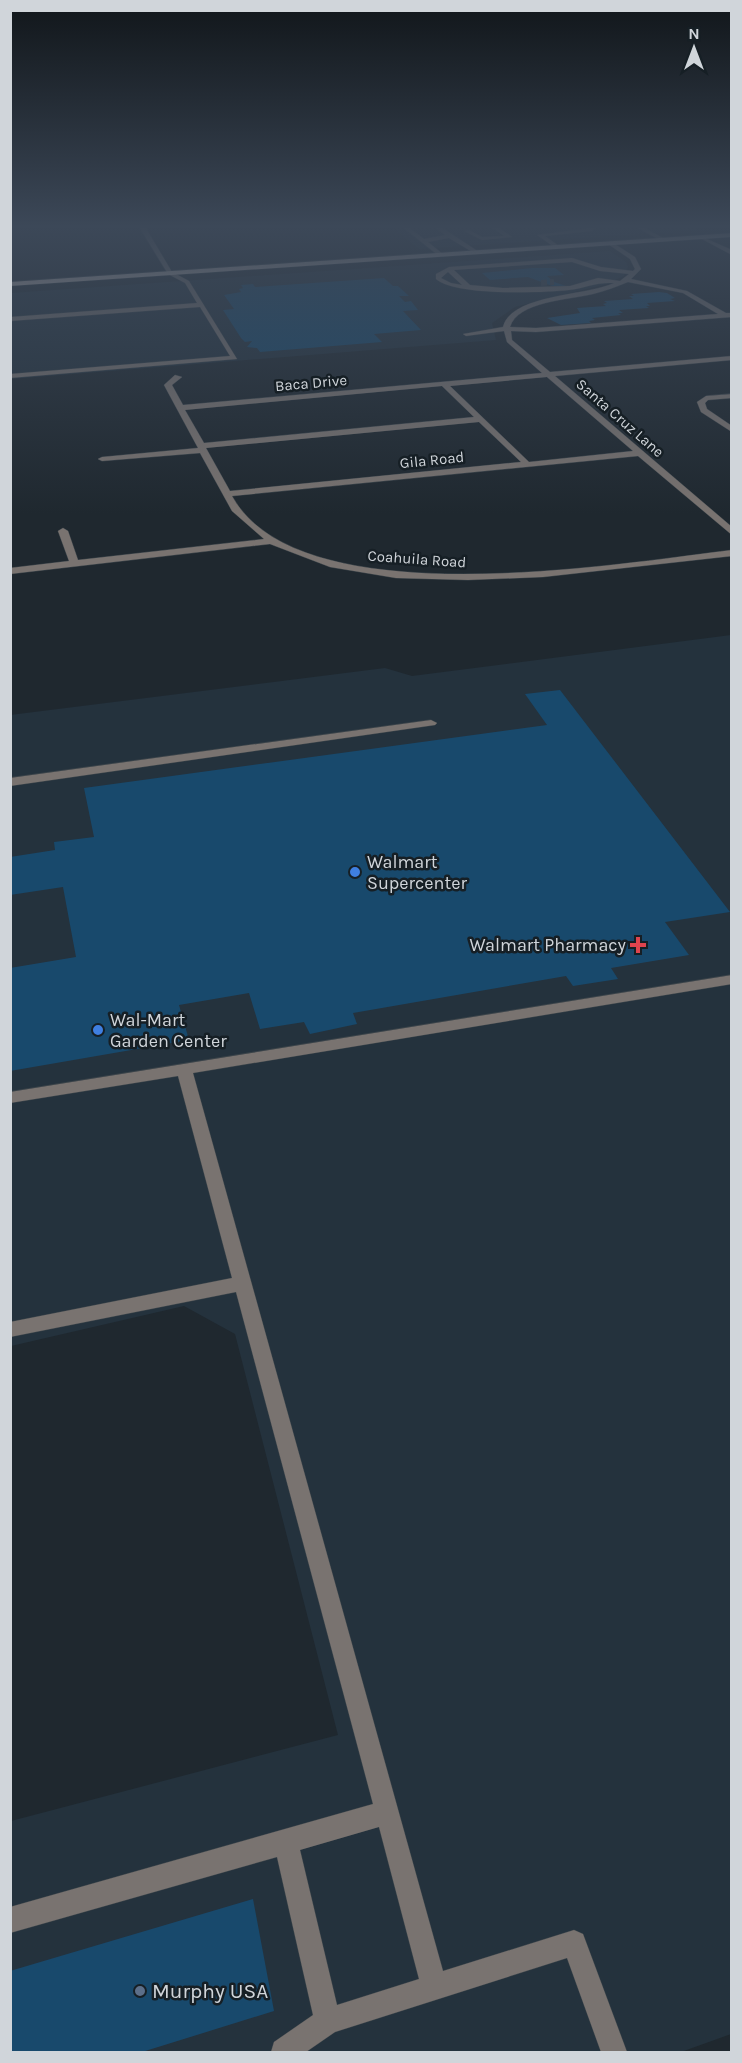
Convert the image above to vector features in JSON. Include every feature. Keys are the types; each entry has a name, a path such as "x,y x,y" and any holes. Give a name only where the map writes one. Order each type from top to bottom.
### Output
{"street":[{"path":"10,376 236,358 212,321"},
{"path":"508,321 506,329 509,341 521,340"},
{"path":"466,334 506,329 536,330 648,321"},
{"path":"603,334 732,323"},
{"name":"Santa Cruz Lane","path":"509,341 732,532"},
{"name":"Baca Drive","path":"180,408 732,358"},
{"path":"10,385 147,374"},
{"name":"Coahuila Road","path":"162,375 178,377 168,385 244,522 270,541 315,560 351,569 432,579 516,576 732,553"},
{"path":"444,384 527,464"},
{"path":"732,396 706,398 700,402 704,410 732,430"},
{"path":"102,459 481,420"},
{"name":"Gila Road","path":"228,494 640,453"},
{"path":"63,531 74,563"},
{"path":"10,571 270,541"},
{"path":"10,782 431,723"},
{"path":"10,1098 732,979"},
{"path":"184,1069 435,1988"},
{"path":"10,1330 243,1283"},
{"path":"10,1920 387,1812"},
{"path":"286,1842 328,2021"},
{"path":"284,2052 328,2021 574,1943 614,2052"}],"shaded area":[{"path":"11,321 494,321 492,323 496,340 11,379"},
{"path":"731,635 731,2034 681,2052 11,2052 11,1821 338,1735 235,1334 184,1306 11,1346 10,715 385,668 412,676"}],"building":[{"path":"230,321 413,321 421,330 374,334 382,342 260,352 257,348 247,347 252,341 245,342"},
{"path":"554,321 591,323 561,325"},
{"name":"Walmart Supercenter","path":"560,690 730,912 665,922 689,955 611,968 618,979 573,986 566,976 353,1013 357,1024 310,1034 304,1022 260,1029 249,993 179,1005 189,1040 10,1071 10,968 76,957 63,887 10,895 10,857 55,850 54,842 94,837 84,788 547,725 525,694"},
{"name":"Murphy USA","path":"253,1899 274,2011 142,2052 10,2052 10,1971"}],"place":[{"name":"Walmart Supercenter","path":"355,872"},
{"name":"Walmart Pharmacy","path":"638,945"},
{"name":"Wal-Mart Garden Center","path":"98,1030"},
{"name":"Murphy USA","path":"140,1991"}]}
